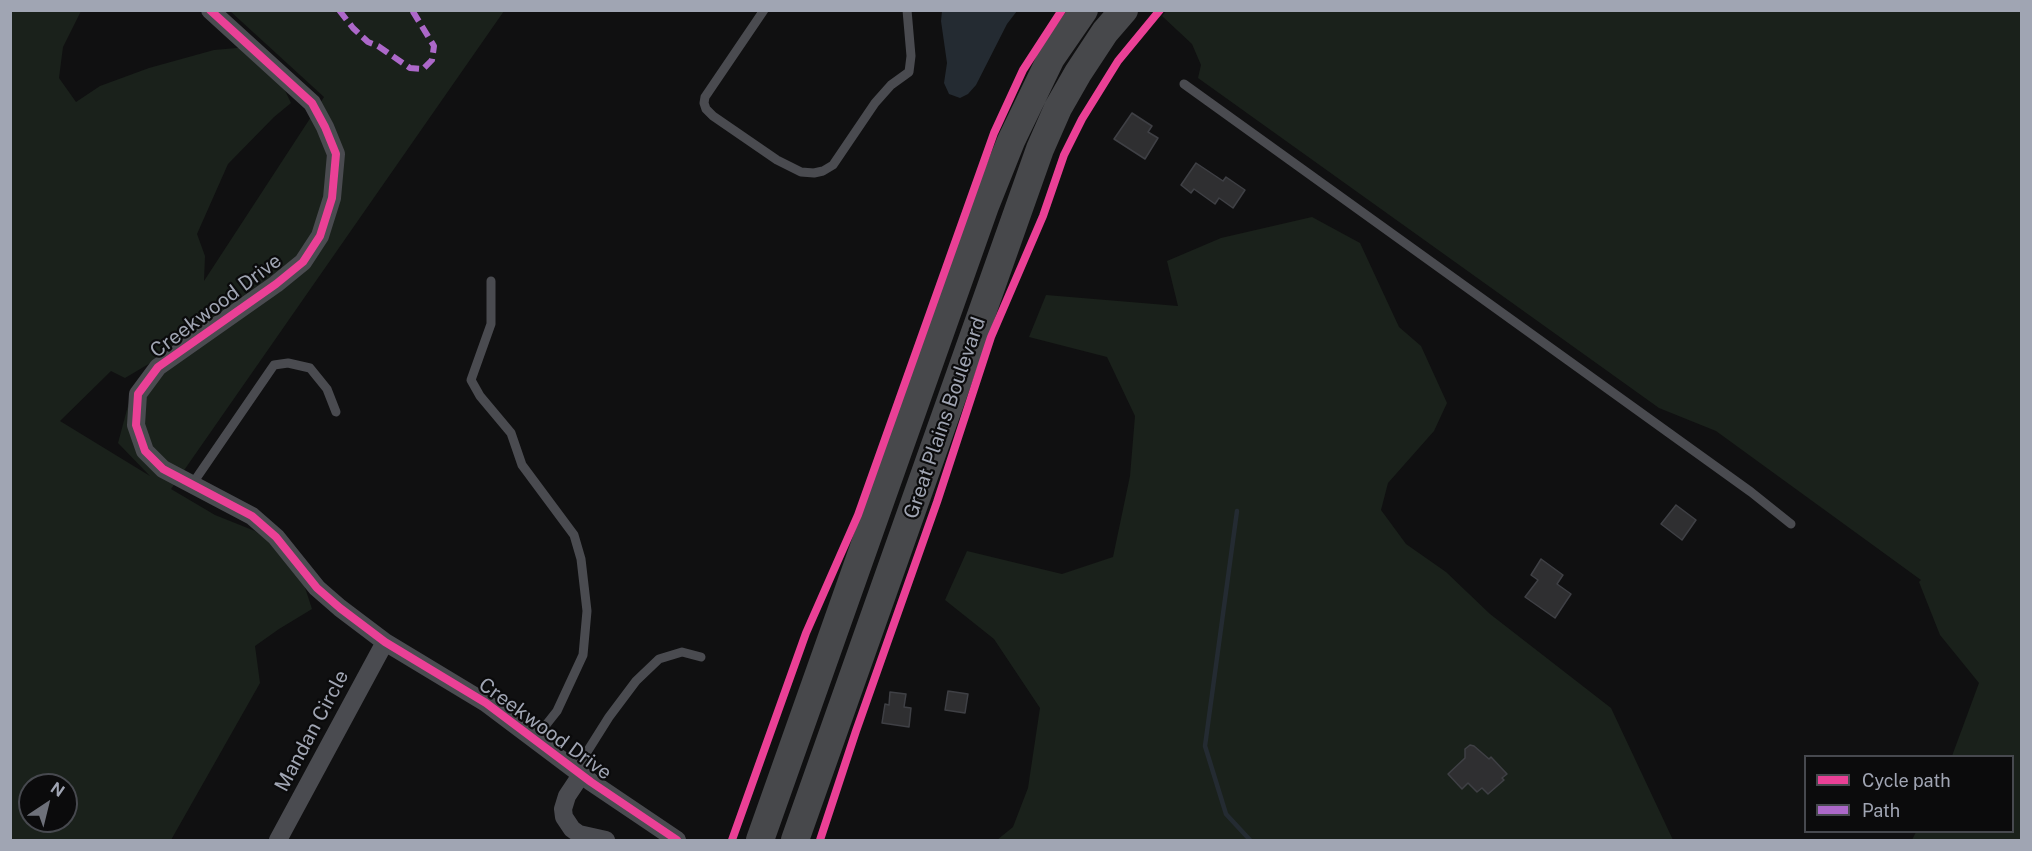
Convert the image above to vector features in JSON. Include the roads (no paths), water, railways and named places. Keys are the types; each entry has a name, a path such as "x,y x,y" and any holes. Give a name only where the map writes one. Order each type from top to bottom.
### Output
{"main road":[{"name":"Great Plains Boulevard","path":"760,840 981,217 1011,141 1041,76 1084,10"},
{"name":"Great Plains Boulevard","path":"795,840 1040,149 1058,108 1078,73 1105,32 1124,10"}],"street":[{"name":"Creekwood Drive","path":"210,10 312,103 336,154 332,198 320,236 303,262 276,284 158,367 138,394 136,425 145,451 164,469 252,516 276,537 317,588 385,642 486,703 578,773 677,840"},
{"name":"Mandan Circle","path":"278,840 385,642"},
{"path":"578,773 564,804 564,817 572,829 579,834 606,840"}],"lane":[{"path":"764,10 705,97 704,103 713,116 777,160 801,172 813,173 823,171 833,165 875,103 891,85 909,72 907,10"},
{"path":"1184,84 1751,492 1791,524"},
{"path":"491,281 491,324 471,380 480,396 511,433 522,465 574,535 580,559 587,611 583,655 557,711 534,740"},
{"path":"194,483 274,365 288,363 310,368 327,389 336,412"},
{"path":"578,773 609,717 636,681 659,659 682,652 701,657"}],"waterway":[{"path":"1237,511 1205,746 1226,814 1250,840"}]}
